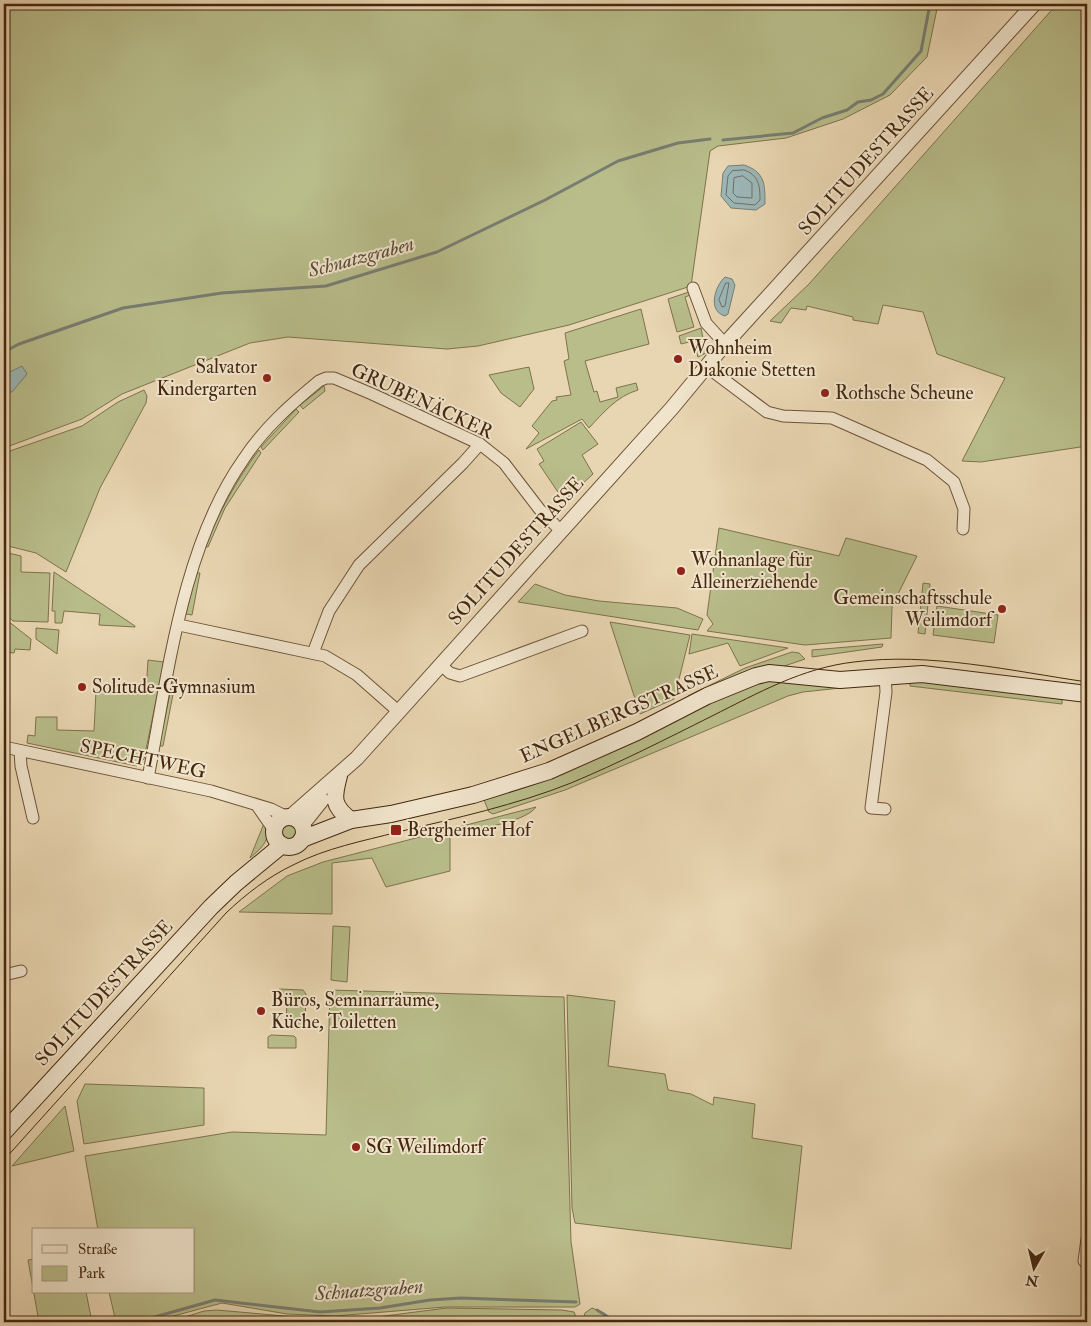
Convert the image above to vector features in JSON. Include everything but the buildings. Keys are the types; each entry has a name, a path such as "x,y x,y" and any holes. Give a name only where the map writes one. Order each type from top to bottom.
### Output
{"main road":[{"name":"ENGELBERGSTRASSE","path":"277,837 293,846 297,825 347,822 391,814 473,795 549,771 637,732 707,696 756,676 769,674 840,680 885,675 943,676 1087,694"},
{"path":"336,778 335,800 347,822"},
{"name":"SOLITUDESTRASSE","path":"4,1132 154,966 236,883 277,837 278,821 297,825"}],"street":[{"name":"SOLITUDESTRASSE","path":"297,825 327,794 336,778 399,712 707,367 725,344 1034,4"},
{"path":"693,288 706,323 725,344"},
{"path":"707,367 767,412 783,416 810,415 832,418 928,460 954,482 964,509 963,528"},
{"name":"GRUBENÄCKER","path":"148,778 179,626 198,547 227,486 242,460 281,414 319,381 326,378 334,378 480,444 504,463 540,510 561,531"},
{"path":"312,653 330,611 359,565 480,444"},
{"path":"179,626 325,656 357,675 399,712"},
{"path":"440,665 450,673 460,676 582,631"},
{"path":"885,675 886,692 871,808 885,809"},
{"name":"SPECHTWEG","path":"4,748 211,791 258,807 271,809 297,825"},
{"path":"20,750 21,766 33,818"},
{"path":"258,807 277,837"},
{"path":"4,975 21,971"},
{"path":"1084,1260 1087,1239"}],"green space":[{"path":"4,4 938,4 927,57 890,95 843,119 786,138 718,146 710,151 691,286 569,325 478,346 447,349 288,337 250,343 122,394 82,419 4,448"},
{"path":"1057,4 1087,4 1087,446 981,462 962,461 1005,378 937,354 923,312 883,305 878,324 853,320 853,317 807,306 806,310 791,308 781,323 770,321 809,284"},
{"path":"692,291 693,294 685,297 694,327 677,332 668,299"},
{"path":"641,309 649,344 585,361 594,392 597,391 600,402 618,397 616,388 636,383 638,390 623,396 589,428 582,419 526,449 539,433 532,426 552,401 557,400 556,397 571,395 564,361 569,359 565,333"},
{"path":"701,328 706,353 698,357 693,341 681,344 679,336"},
{"path":"529,367 534,389 520,407 501,393 489,375"},
{"path":"324,386 325,391 303,409 300,405"},
{"path":"144,390 147,396 146,403 100,488 66,572 36,553 4,545 4,453 82,426 118,402"},
{"path":"296,409 299,412 263,450 261,447"},
{"path":"581,422 598,444 582,455 593,474 564,501 539,464 544,461 537,449"},
{"path":"259,450 261,453 225,508 208,547 204,546 229,497"},
{"path":"719,528 839,556 846,538 917,556 892,606 891,638 805,645 707,631 713,624 707,615"},
{"path":"4,552 21,556 21,572 50,573 48,622 13,621 4,613"},
{"path":"54,572 135,627 99,625 100,614 64,611 62,623 55,623 55,611 52,611"},
{"path":"196,573 200,573 192,615 186,614"},
{"path":"923,583 930,584 925,634 918,633"},
{"path":"535,584 565,595 599,601 677,608 703,619 698,630 518,602"},
{"path":"937,606 998,615 994,643 933,635"},
{"path":"4,618 31,639 30,650 15,649 14,653 4,652"},
{"path":"610,622 690,635 674,699 640,714"},
{"path":"36,628 59,630 57,654 36,639"},
{"path":"692,634 788,648 740,666 728,643 689,654"},
{"path":"883,644 882,647 812,657 812,650"},
{"path":"792,652 799,653 805,659 691,698 688,696 745,668"},
{"path":"148,660 164,662 144,759 137,766 27,743 28,735 35,736 36,717 57,717 57,730 94,731 96,691 146,693"},
{"path":"173,679 176,679 163,746 159,746"},
{"path":"760,680 859,686 803,692 788,696 565,790 493,814 489,812 484,800 478,802"},
{"path":"910,681 1062,696 1062,704 910,686"},
{"path":"536,807 530,813 509,822 450,835 450,871 386,887 372,858 332,863 332,914 239,912 287,876 323,862"},
{"path":"265,821 267,838 259,850 250,858"},
{"path":"289,824 295,826 297,832 295,838 289,840 283,838 281,832 283,826"},
{"path":"333,926 350,927 347,982 331,980"},
{"path":"279,989 303,990 306,994 305,1023 299,1029 286,1028 287,998 279,997"},
{"name":"SG Weilimdorf","path":"330,990 564,997 571,1242 580,1304 575,1307 445,1307 335,1316 287,1314 222,1303 151,1322 116,1322 109,1294 195,1294 195,1228 98,1228 85,1156 232,1132 326,1135"},
{"path":"567,995 615,1001 608,1066 665,1074 668,1090 691,1094 713,1105 714,1097 755,1104 752,1138 802,1146 791,1249 575,1223 572,1208"},
{"path":"271,1035 294,1036 296,1038 296,1048 268,1048 268,1037"},
{"path":"85,1084 204,1088 204,1125 84,1144 77,1101"},
{"path":"65,1106 74,1151 12,1166"},
{"path":"32,1259 32,1283 28,1260"},
{"path":"34,1294 86,1294 92,1322 39,1322"},
{"path":"447,1308 562,1310 574,1312 576,1317 573,1322 337,1322"},
{"path":"592,1308 604,1313 615,1322 582,1322 585,1313"},
{"path":"217,1310 318,1319 325,1322 169,1322 204,1311"}],"water":[{"path":"744,165 760,175 764,185 765,204 756,210 731,208 721,196 723,173 728,166"},
{"path":"725,277 732,279 735,285 728,314 725,316 716,309 714,298 718,286"},
{"path":"22,366 27,374 12,392 4,392 4,375"}],"waterway":[{"name":"Schnatzgraben","path":"723,140 793,133 822,118 847,110 858,102 871,100 883,94 921,51 930,4"},
{"name":"Schnatzgraben","path":"4,352 19,344 123,308 222,293 326,286 437,252 545,200 618,161 678,143 710,139"},
{"name":"Schnatzgraben","path":"137,1322 215,1300 320,1312 380,1308 430,1300 461,1298 576,1302"},
{"name":"Schnatzgraben","path":"597,1310 616,1322"}],"tram line":[{"path":"4,1160 226,913 266,880 306,859 345,846 486,810 550,791 625,759 781,683 835,665 854,662 912,659 971,664 1087,682"}],"place":[{"name":"Wohnheim Diakonie Stetten","path":"678,359"},
{"name":"Salvator Kindergarten","path":"267,378"},
{"name":"Rothsche Scheune","path":"825,393"},
{"name":"Wohnanlage für Alleinerziehende","path":"681,571"},
{"name":"Gemeinschaftsschule Weilimdorf","path":"1002,609"},
{"name":"Solitude-Gymnasium","path":"82,687"},
{"name":"Bergheimer Hof","path":"396,830"},
{"name":"Büros, Seminarräume, Küche, Toiletten","path":"261,1011"},
{"name":"SG Weilimdorf","path":"356,1147"}]}
